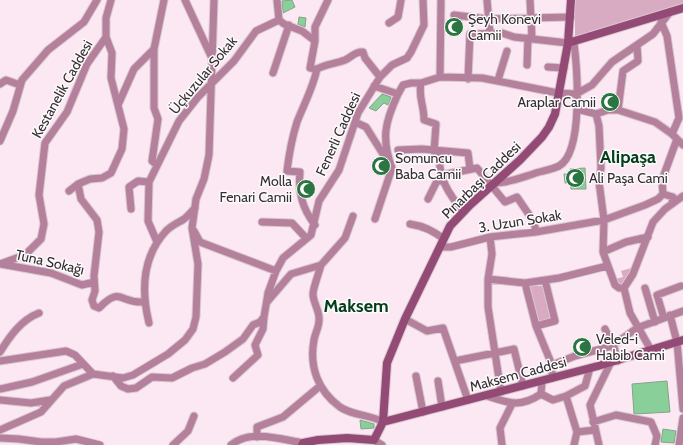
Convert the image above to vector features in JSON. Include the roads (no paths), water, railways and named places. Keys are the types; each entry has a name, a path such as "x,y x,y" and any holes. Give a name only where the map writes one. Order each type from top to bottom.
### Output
{"main road":[{"name":"Pınarbaşı Caddesi","path":"383,422 387,363 405,319 450,226 542,137 555,114 558,93 571,43 571,0"},
{"path":"571,43 683,8"},
{"name":"Maksem Caddesi","path":"383,422 615,362 680,341"},
{"path":"302,444 318,440 347,438 371,442 383,422"}],"street":[{"path":"0,141 13,111 22,80 48,50 84,22 97,0"},
{"name":"Kestanelik Caddesi","path":"0,264 25,255 41,239 44,224 39,196 45,143 67,112 87,64 106,37 106,18 111,0"},
{"path":"157,165 152,160 158,119 154,108 154,49 164,0"},
{"path":"185,0 212,58"},
{"path":"0,430 41,412 50,400 64,386 93,374 123,378 144,369 179,344 193,329 196,318 198,264 192,228 195,208 209,155 211,136 210,87 214,0"},
{"path":"277,0 279,20 291,25 315,41"},
{"path":"317,70 310,68 315,41 315,28 328,0"},
{"path":"389,23 398,17 401,0"},
{"name":"Fenerli Caddesi","path":"233,378 258,355 255,345 263,329 268,293 276,271 283,258 311,235 315,225 319,201 339,170 355,122 374,86 380,77 392,65 407,58 411,52 424,24 423,0"},
{"path":"440,77 441,0"},
{"path":"487,0 490,34"},
{"path":"527,65 531,18 530,0"},
{"path":"375,219 385,186 390,180 392,168 387,154 386,120 403,85 421,83 440,77 468,79 482,78 558,93 576,94 592,85 612,62 653,34 670,12"},
{"path":"454,15 488,19 571,17"},
{"path":"657,16 667,36 679,118 662,180 663,194 673,197 672,204"},
{"name":"Üçkuzular Sokak","path":"148,182 179,122 198,97 210,87 234,61 256,31 279,20"},
{"path":"273,73 291,25"},
{"path":"468,79 470,34 502,33 514,37 571,43 577,71 577,109 572,148 560,165 505,183 493,184"},
{"path":"69,191 78,184 90,179 102,178 110,173 122,149 124,129 111,78 112,53 106,37"},
{"path":"618,110 623,71 638,61 637,45"},
{"path":"118,105 134,69 154,49"},
{"path":"498,80 507,51"},
{"path":"315,225 309,217 299,189 300,172 287,171 290,148 297,122 314,83 317,70 325,64 344,60 358,52 363,52 365,58 380,77"},
{"path":"548,67 564,68"},
{"path":"0,84 6,80 20,85"},
{"path":"421,83 418,95 424,108 424,120 436,124 438,165 446,190 464,212"},
{"path":"374,86 398,94"},
{"path":"577,109 596,114 608,110 618,110 655,122 675,136 683,145"},
{"path":"596,114 599,126 601,168 599,182 604,220 603,252 615,285 619,288 624,288"},
{"path":"355,122 366,127 383,154 387,154"},
{"path":"398,150 422,149 437,152 468,153 470,170"},
{"path":"428,199 437,181 477,168 493,184 505,202 517,197 534,222 536,232"},
{"path":"130,209 129,186 138,181 148,182 148,221 157,242"},
{"path":"78,184 81,199 97,220 99,232 94,282 96,291 92,300 94,306 99,308 112,296 117,296 136,302 144,302"},
{"name":"3. Uzun Sokak","path":"442,243 451,247 490,237 536,232 604,220 658,199 663,194"},
{"path":"651,350 637,328 630,313 624,288 633,274 653,222 683,196"},
{"path":"148,323 144,302 147,262 157,242 167,230 176,222 183,220 195,208"},
{"path":"266,302 291,274 321,265 345,238 354,216"},
{"path":"262,222 292,223 306,238"},
{"path":"410,224 421,225 432,230 442,243"},
{"path":"192,228 200,242 276,271"},
{"path":"490,237 492,254 488,279 490,322 496,352 501,392"},
{"path":"603,252 626,242 648,237"},
{"name":"Tuna Sokağı","path":"0,264 51,272 82,285 94,282"},
{"path":"321,265 319,277 312,292 314,303 320,316 312,350 314,373 320,386 341,408 356,415 373,416 383,422"},
{"path":"488,279 525,283 607,266"},
{"path":"536,326 555,321 545,280"},
{"path":"525,283 536,326 552,366 552,378"},
{"path":"680,286 657,295 680,341 683,409"},
{"path":"645,288 655,322"},
{"path":"552,366 575,356 612,346 637,328 683,311"},
{"path":"0,352 18,327 30,316 39,313"},
{"path":"113,376 121,386 128,389 136,388 152,377 172,378 192,368 206,364 225,352 249,332 253,325 260,322 264,317"},
{"path":"405,319 427,331 443,328 468,400"},
{"path":"599,445 590,405 615,362 615,350 605,328"},
{"path":"455,361 514,349 523,386"},
{"path":"0,361 66,351 75,355 93,374"},
{"path":"0,389 32,382 83,364"},
{"path":"541,394 553,400 566,396 586,386 590,368"},
{"path":"416,376 423,412"},
{"path":"438,381 442,407"},
{"path":"541,394 542,381"},
{"path":"258,437 257,427 283,417 320,386"},
{"path":"487,396 512,404 529,402 541,394"},
{"path":"566,396 577,432 574,445"},
{"path":"0,400 31,403 50,400"},
{"path":"502,445 500,428 512,404"},
{"path":"593,422 616,415 651,422 657,436 655,445"},
{"path":"174,445 188,431 194,416"},
{"path":"679,445 683,418"},
{"path":"577,432 595,430"},
{"path":"231,445 237,439 258,437 302,444"},
{"path":"0,438 41,442 56,442 76,439 100,445"},
{"path":"371,442 382,445"}],"place":[{"name":"Şeyh Konevi Camii","path":"454,27"},
{"name":"Araplar Camii","path":"610,102"},
{"name":"Somuncu Baba Camii","path":"381,166"},
{"name":"Ali Paşa Cami","path":"575,178"},
{"name":"Molla Fenari Camii","path":"306,189"},
{"name":"Veled-i Habib Cami","path":"582,347"}],"district":[{"name":"Alipaşa","path":"628,157"},
{"name":"Maksem","path":"356,306"}]}
